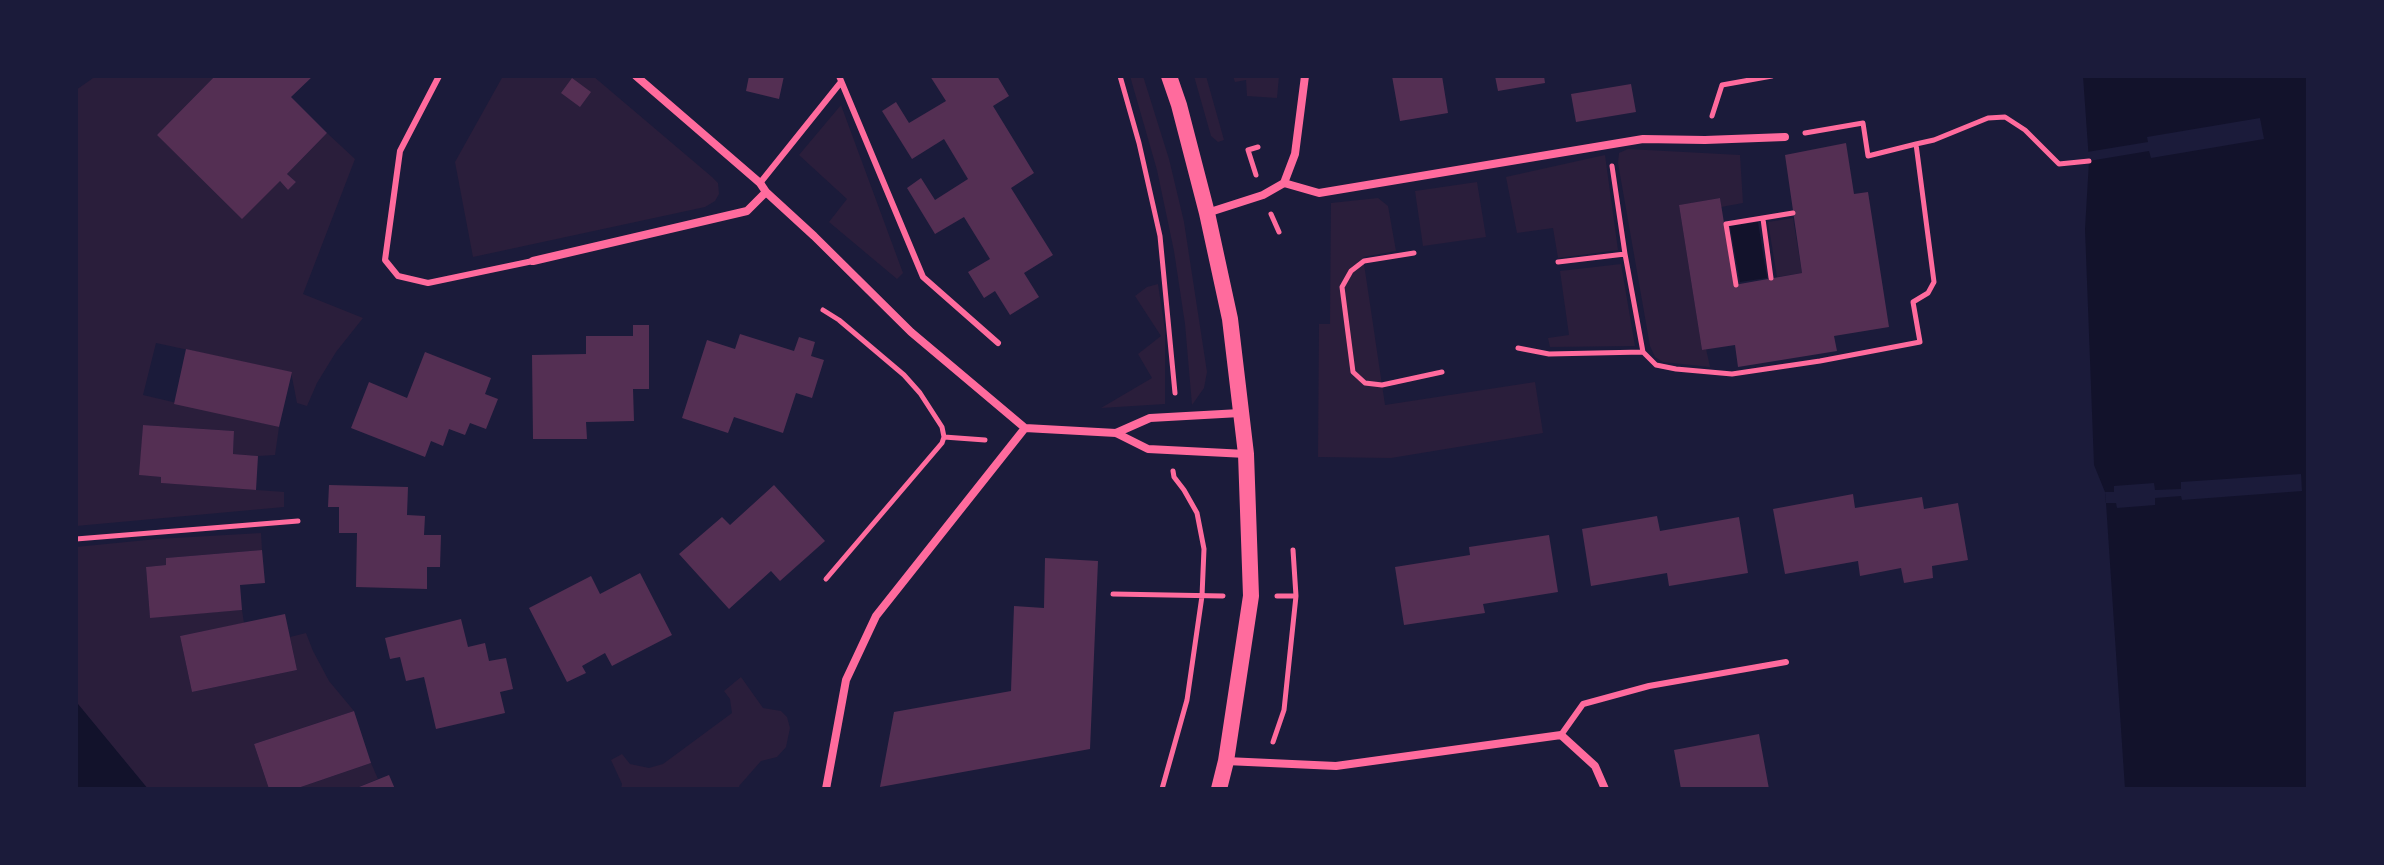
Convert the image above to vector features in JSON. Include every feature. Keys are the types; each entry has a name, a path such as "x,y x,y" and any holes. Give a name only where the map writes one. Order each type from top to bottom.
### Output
{"main road":[{"path":"1169,76 1207,213 1230,319 1246,454 1251,596 1219,789"}],"street":[{"path":"636,76 760,183 911,332 1025,428 1116,433 1148,449 1246,454"},
{"path":"1207,213 1263,195 1284,183 1295,154 1305,76"},
{"path":"1284,183 1319,193 1643,139 1785,137"},
{"path":"533,261 747,211 766,192"},
{"path":"1116,433 1150,418 1242,413"},
{"path":"826,789 846,680 876,616 1025,428"},
{"path":"1226,761 1336,766 1561,735 1595,766 1605,789"}],"lane":[{"path":"439,76 400,151 385,260 398,276 428,283 533,261"},
{"path":"760,183 840,79 923,277 998,343"},
{"path":"1561,735 1583,704 1649,686 1786,662"}],"path":[{"path":"1120,76 1160,236 1175,417"},
{"path":"1705,140 1722,85 1772,76"},
{"path":"1785,137 1863,123 1868,156 1934,140 1988,118 2005,117 2025,130 2059,164 2089,161"},
{"path":"1609,145 1643,352 1656,365 1732,374 1920,342 1913,302 1928,293 1934,282 1916,144"},
{"path":"1248,150 1258,147"},
{"path":"1736,285 1726,224 1793,213"},
{"path":"1763,219 1771,278"},
{"path":"1414,253 1364,261 1351,271 1342,287 1353,372 1365,383 1382,385 1442,372"},
{"path":"1558,262 1625,254"},
{"path":"823,310 904,375 928,404 942,427 944,437 826,579"},
{"path":"1518,348 1549,354 1643,352"},
{"path":"944,437 985,440"},
{"path":"1164,787 1187,700 1202,596 1204,549 1197,513 1174,477 1174,452"},
{"path":"76,539 298,521"},
{"path":"1266,763 1284,710 1296,596 1293,550"},
{"path":"1113,594 1202,596"}],"shaded area":[{"path":"96,76 215,76 157,135 280,181 288,190 296,182 287,174 327,133 355,159 303,294 363,318 336,352 307,406 297,403 291,372 156,343 143,395 279,427 275,455 258,456 233,454 234,431 143,425 140,475 161,477 162,483 284,492 284,507 76,526 76,90"},
{"path":"503,76 593,76 712,177 718,183 719,194 715,201 705,207 473,257 455,162"},
{"path":"1130,76 1143,76 1169,159 1184,222 1207,372 1204,388 1192,405 1185,324 1174,251 1157,170"},
{"path":"1194,76 1206,76 1224,140 1218,142 1211,136"},
{"path":"1233,76 1279,76 1277,98 1247,96 1246,80 1235,82"},
{"path":"2083,76 2308,76 2308,789 2125,789 2105,492 2094,465 2085,229 2089,161"},
{"path":"841,105 903,273 897,279 829,222 847,199 799,155"},
{"path":"1628,149 1740,155 1743,203 1721,207 1720,198 1679,205 1702,350 1706,349 1710,367 1663,362 1655,357 1650,346 1618,163 1619,153"},
{"path":"1605,155 1618,250 1558,258 1553,228 1517,233 1506,177"},
{"path":"1477,182 1486,237 1423,246 1415,191"},
{"path":"1378,198 1388,206 1396,251 1363,257 1385,405 1535,382 1543,433 1391,458 1318,457 1319,324 1330,324 1331,203"},
{"path":"1793,218 1802,273 1777,277 1768,222"},
{"path":"1758,222 1767,278 1740,282 1730,226"},
{"path":"1621,264 1635,346 1550,347 1548,338 1569,335 1560,271"},
{"path":"1158,284 1165,330 1165,404 1101,408 1152,378 1138,354 1161,336 1135,296 1147,287"},
{"path":"261,533 262,550 167,558 166,565 146,567 150,617 242,610 244,623 180,636 192,692 297,670 290,637 306,633 329,681 354,711 254,744 269,789 148,789 76,702 76,547"},
{"path":"741,677 763,708 781,711 787,717 790,728 786,747 777,757 761,761 739,786 740,789 621,789 622,784 611,760 622,754 630,764 649,768 663,764 732,713 730,699 724,691"},
{"path":"76,702 78,704 148,789 76,789"},
{"path":"371,763 378,779 354,789 295,789"}],"pier":[{"path":"2260,118 2264,139 2151,158 2149,151 2089,161 2087,152 2148,142 2147,137"},
{"path":"2301,474 2302,491 2182,500 2181,496 2155,498 2155,505 2117,508 2116,503 2106,503 2105,492 2114,492 2114,486 2154,483 2155,490 2181,489 2181,482"}],"building":[{"path":"215,76 313,76 291,97 327,133 287,174 296,182 288,190 280,181 242,219 157,135"},
{"path":"749,76 784,76 779,99 746,91"},
{"path":"930,76 997,76 1009,96 993,106 1034,173 1011,188 1053,255 1024,273 1039,297 1010,315 995,291 984,298 968,272 990,259 964,217 935,234 907,188 921,178 935,200 968,179 944,139 912,159 882,111 896,102 909,123 946,101"},
{"path":"1392,76 1442,76 1448,113 1400,121"},
{"path":"1495,76 1544,76 1545,83 1498,91"},
{"path":"572,78 591,92 580,107 561,93"},
{"path":"1631,84 1636,112 1576,122 1571,94"},
{"path":"1846,143 1854,194 1868,192 1889,327 1834,336 1837,351 1738,367 1735,345 1702,350 1679,205 1720,198 1734,285 1802,273 1785,155"},
{"path":"633,325 649,325 649,389 633,389 634,421 586,422 587,439 533,439 532,355 586,354 586,336 633,336"},
{"path":"740,334 794,351 799,337 815,342 811,356 824,360 812,398 796,393 783,433 734,417 728,433 682,418 707,340 735,349"},
{"path":"186,349 292,372 279,427 174,404"},
{"path":"425,352 491,378 485,394 498,399 486,429 470,423 465,435 449,429 443,446 431,441 425,457 351,428 369,382 407,398"},
{"path":"143,425 234,431 233,454 258,456 256,490 161,483 161,477 139,475"},
{"path":"329,485 408,487 407,515 425,516 424,535 441,535 440,567 427,567 427,589 356,587 357,533 339,533 339,507 328,507"},
{"path":"774,485 825,541 780,581 771,571 729,609 679,554 722,517 730,525"},
{"path":"1853,494 1855,508 1922,497 1924,509 1958,503 1968,560 1932,566 1933,578 1904,583 1901,568 1860,576 1858,561 1785,574 1773,509"},
{"path":"1657,516 1660,531 1739,517 1748,573 1669,586 1667,573 1591,586 1582,529"},
{"path":"1549,535 1558,592 1483,604 1485,613 1404,625 1395,567 1470,555 1469,547"},
{"path":"262,550 265,583 240,585 242,610 150,618 146,567 166,565 166,558"},
{"path":"1045,558 1098,561 1090,749 880,787 894,712 1011,691 1014,606 1044,608"},
{"path":"640,573 672,635 612,666 605,653 582,666 586,673 567,682 529,608 591,576 600,594"},
{"path":"285,614 297,670 192,692 180,636"},
{"path":"461,619 468,647 485,643 489,661 506,658 513,689 500,692 505,713 436,729 424,677 406,681 400,657 390,659 385,638"},
{"path":"354,711 371,763 295,789 269,789 254,744"},
{"path":"1759,734 1769,789 1681,789 1674,750"},
{"path":"389,775 395,789 354,789"}]}
